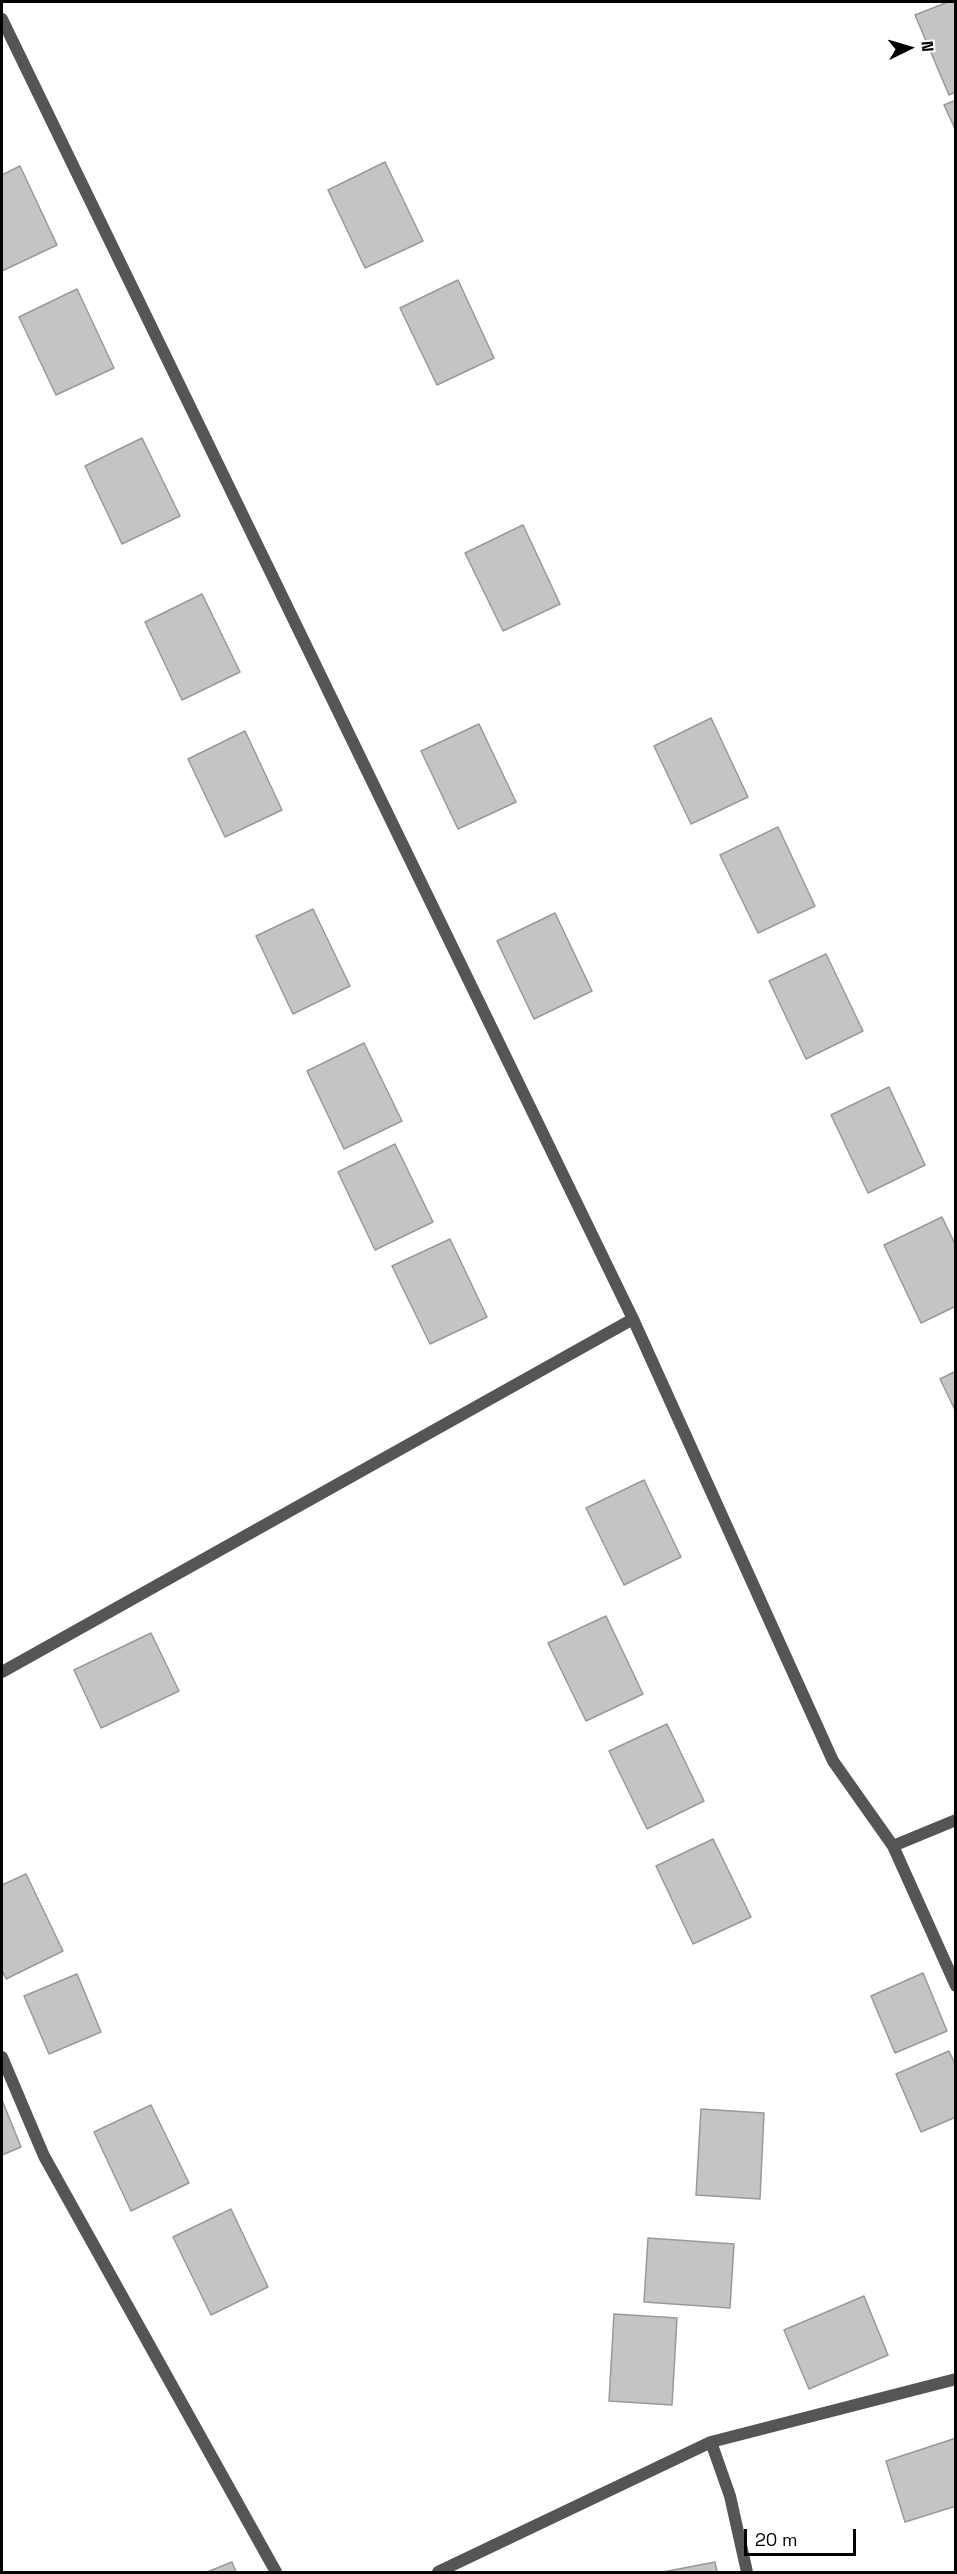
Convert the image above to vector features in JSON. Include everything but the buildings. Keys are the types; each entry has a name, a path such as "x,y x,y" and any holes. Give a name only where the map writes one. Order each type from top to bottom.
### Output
{"street":[{"path":"2,19 633,1319 833,1761 893,1846 956,1986"},
{"path":"2,1672 633,1319"},
{"path":"893,1846 956,1820"},
{"path":"2,2057 44,2156 276,2572"},
{"path":"438,2572 711,2442 956,2379"},
{"path":"711,2442 729,2496 747,2572"}]}
